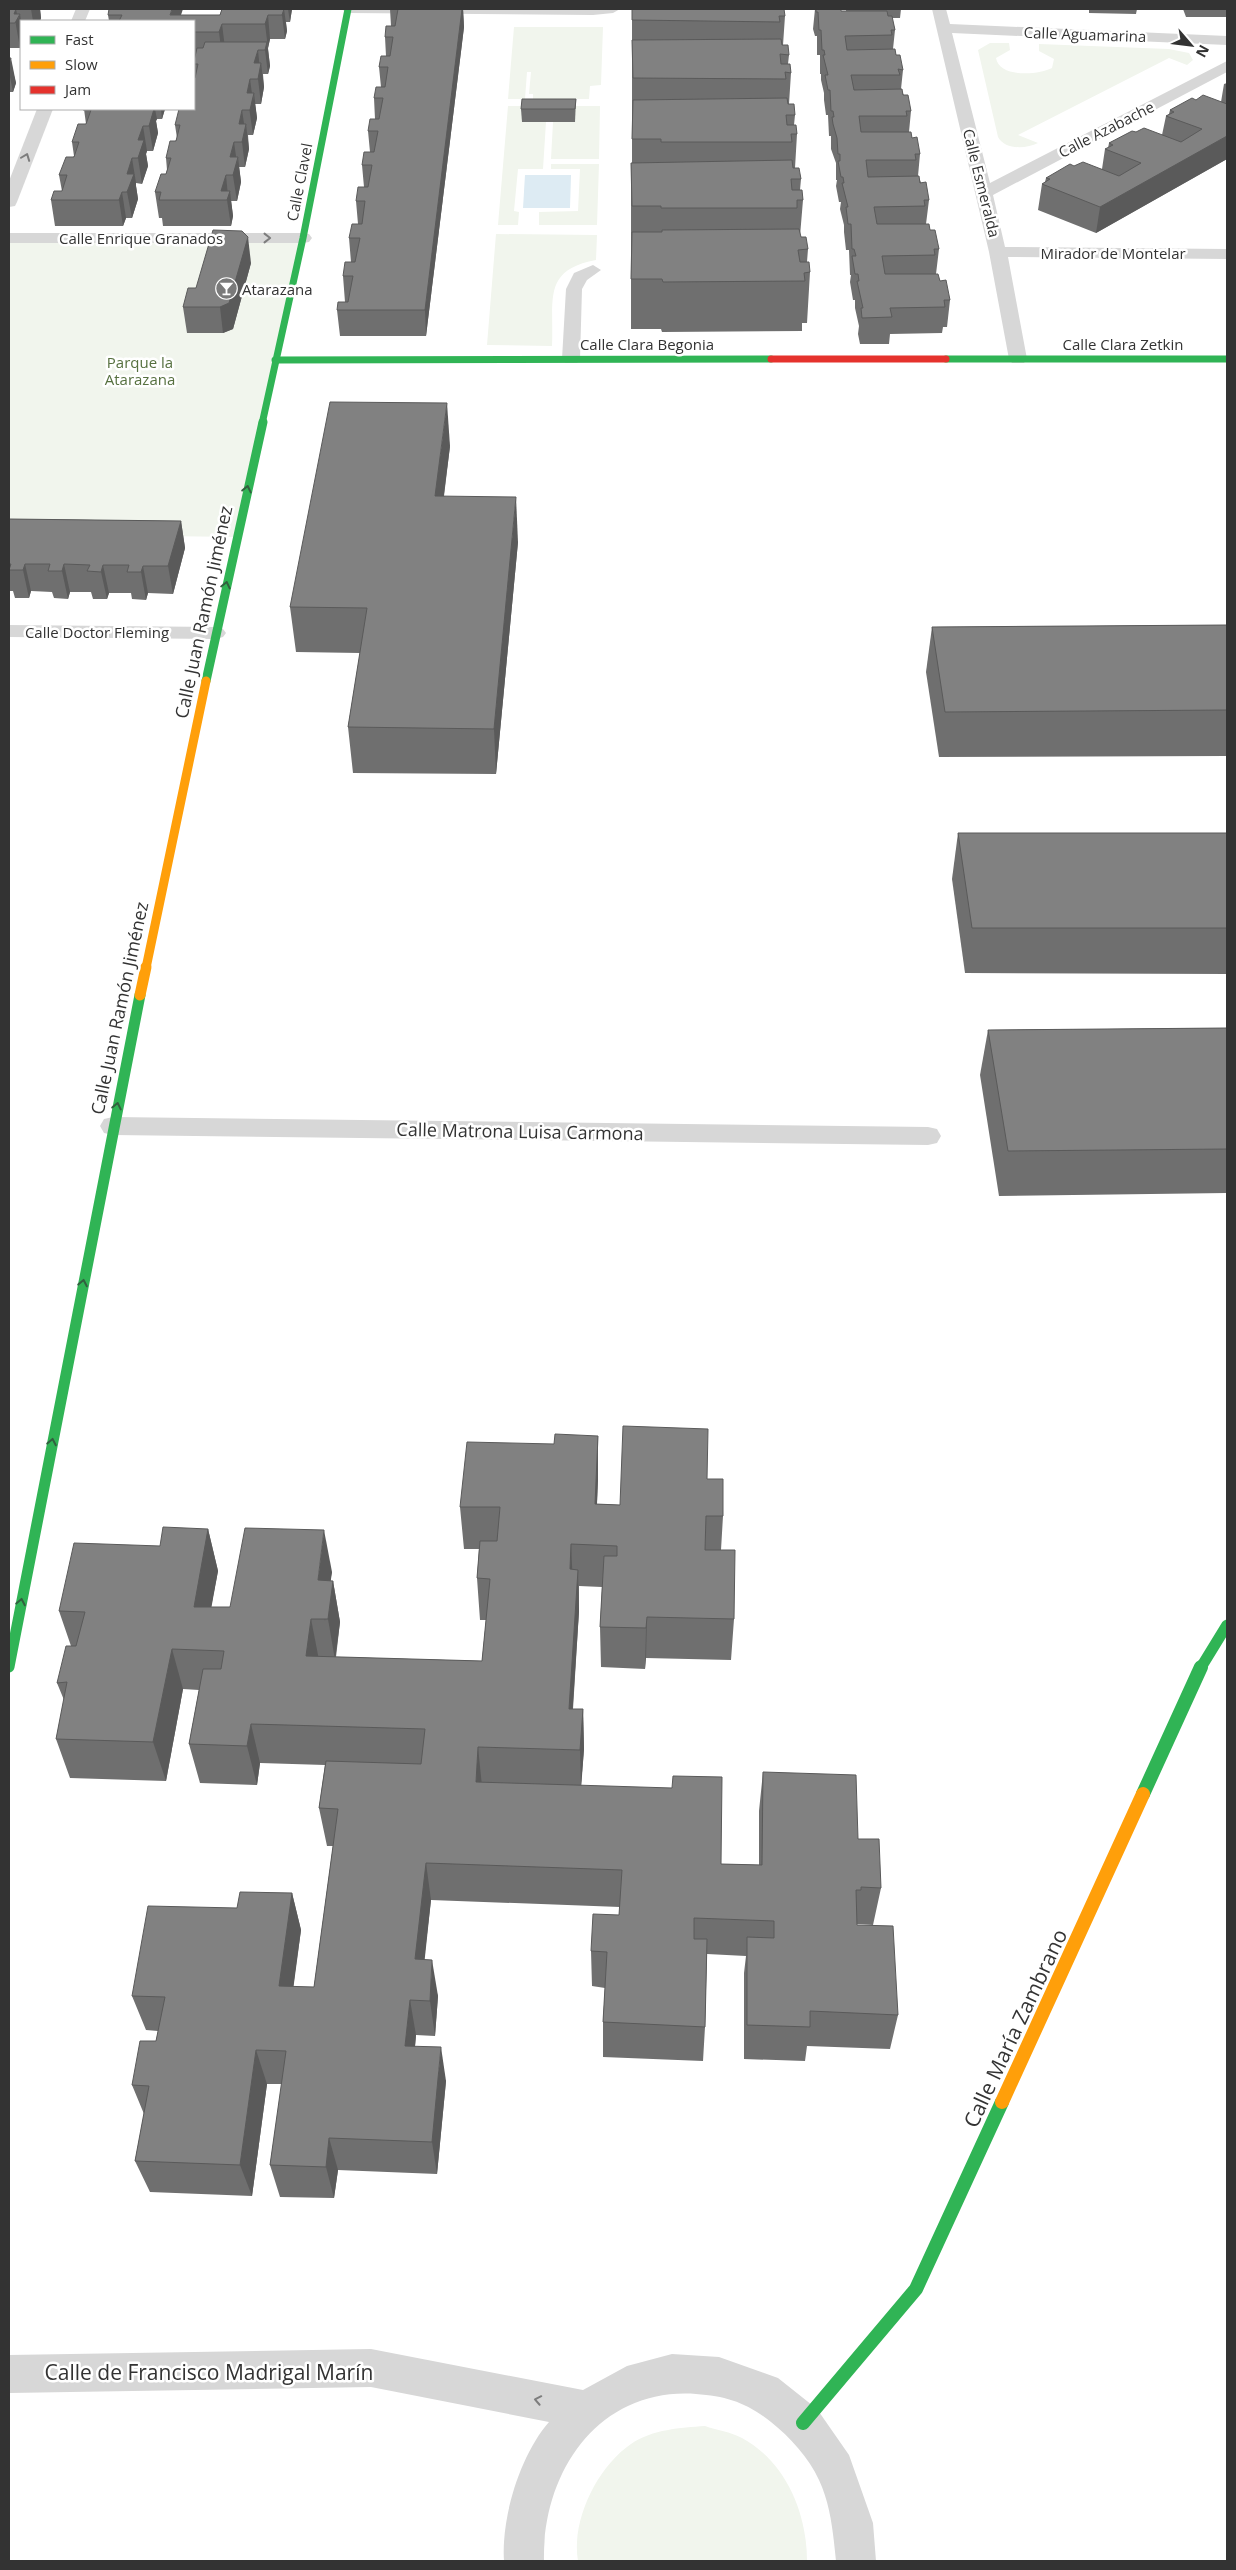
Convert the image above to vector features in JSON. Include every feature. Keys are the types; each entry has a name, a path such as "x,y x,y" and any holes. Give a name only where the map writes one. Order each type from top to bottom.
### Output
{"street":[{"path":"348,9 593,11 613,9"},
{"name":"Calle Clavel","path":"275,360 303,238 348,9"},
{"name":"Calle Esmeralda","path":"939,9 998,252 1018,359"},
{"name":"Calle Aguamarina","path":"943,28 1227,40"},
{"name":"Calle Azabache","path":"984,192 1227,66"},
{"path":"9,202 45,110"},
{"name":"Calle Enrique Granados","path":"9,238 303,238"},
{"name":"Mirador de Montelar","path":"998,252 1227,254"},
{"name":"Calle Clara Begonia","path":"275,360 1018,359"},
{"name":"Calle Clara Zetkin","path":"1018,359 1227,359"},
{"name":"Calle Juan Ramón Jiménez","path":"9,1667 113,1126 275,360"},
{"name":"Calle Doctor Fleming","path":"9,631 216,633"},
{"name":"Calle Matrona Luisa Carmona","path":"113,1126 928,1136"},
{"name":"Calle María Zambrano","path":"802,2423 916,2289 1203,1662 1227,1625"},
{"name":"Calle de Francisco Madrigal Marín","path":"9,2374 371,2368 586,2410"},
{"path":"524,2561 523,2538 534,2488 556,2444 586,2410 627,2385 672,2373 719,2376 764,2392 802,2423 835,2469 853,2523 856,2561"}],"lane":[{"path":"571,359 574,289 580,277 593,270"}],"green space":[{"path":"514,27 603,27 601,85 590,86 589,99 533,99 533,94 529,94 531,72 527,72 525,99 508,99"},
{"path":"990,43 1009,43 1010,50 996,58 1004,69 1020,73 1038,72 1052,68 1054,59 1039,51 1039,44 1169,49 1189,53 1193,60 1187,65 1169,58 1018,135 1038,143 1016,147 1006,144 998,137 978,50"},
{"path":"508,106 600,106 599,159 551,159 553,122 546,122 543,169 518,169 514,211 519,212 518,225 498,225"},
{"path":"551,164 599,164 597,225 539,225 539,212 578,211 580,169 551,169"},
{"path":"496,234 597,235 596,260 567,271 559,279 554,290 552,346 487,345"},
{"name":"Parque la Atarazana","path":"9,238 303,238 237,537 9,534"},
{"path":"705,2426 742,2438 757,2448 782,2475 798,2507 806,2543 807,2561 578,2561 577,2545 583,2512 589,2496 607,2466 631,2444 648,2435 667,2430"}],"shaded area":[{"path":"525,175 571,175 570,208 523,208"}],"building":[{"path":"9,9 16,9 14,14 20,14 15,23 9,23"},
{"path":"109,9 172,9 170,15 220,15 222,9 284,9 282,15 268,15 265,24 222,24 219,32 195,32 195,20 120,20 122,15 108,15"},
{"path":"398,9 462,9 425,310 337,310 338,302 348,302 353,276 343,276 345,262 355,262 360,238 349,238 352,224 362,224 365,201 356,201 358,187 368,187 372,165 362,165 364,152 374,152 378,131 368,131 370,119 379,119 383,98 374,98 376,87 385,87 388,67 379,67 381,56 390,56 393,37 385,37 386,26 395,26"},
{"path":"632,9 784,9 785,16 779,16 780,22 632,20"},
{"path":"816,9 887,11 888,16 892,16 895,30 891,30 892,35 845,36 847,50 895,49 896,55 900,55 903,70 898,69 900,75 851,75 854,90 902,89 903,95 908,95 911,111 906,111 907,116 859,116 861,132 911,132 912,138 917,137 920,154 915,154 916,160 866,160 868,177 919,176 920,183 926,182 929,200 924,200 925,206 874,207 877,224 929,224 930,230 935,230 939,249 934,249 935,255 882,256 885,274 938,274 940,281 946,280 950,300 944,300 945,307 890,308 892,317 862,318 861,308 863,308 857,281 859,281 858,274 855,274 852,256 856,256 854,249 852,249 851,224 848,224 846,207 848,207 838,161 840,161 840,154 838,154 837,138 833,124 832,117 834,117 833,111 831,111 830,90 828,90 825,75 828,75"},
{"path":"781,39 782,45 788,45 789,55 780,54 781,64 790,64 791,73 785,72 786,79 633,78 632,40"},
{"path":"205,42 267,42 265,50 258,50 254,63 261,63 258,79 250,79 247,93 254,93 250,110 242,110 239,124 246,124 242,142 234,142 230,157 238,157 233,175 226,175 221,191 230,191 227,200 159,200 161,192 155,192 161,174 166,174 171,158 166,158 170,141 176,141 180,125 175,125 179,110 195,110 195,78 198,64 195,64 195,57 197,48 203,48"},
{"path":"1203,95 1227,104 1227,136 1100,207 1042,184 1050,179 1046,178 1070,164 1074,166 1083,162 1119,176 1141,163 1105,149 1113,145 1109,143 1132,131 1136,132 1144,128 1181,142 1202,129 1166,116 1174,112 1170,110 1192,98 1196,100"},
{"path":"787,98 788,104 794,104 795,115 786,115 787,125 796,125 797,134 791,134 792,142 661,142 661,139 632,139 633,100"},
{"path":"522,99 576,99 575,109 521,109"},
{"path":"91,110 154,110 149,126 143,126 138,140 144,140 138,158 132,158 127,174 134,174 127,192 122,192 119,200 51,200 54,191 62,191 67,175 59,175 66,157 74,157 79,142 72,142 78,124 86,124"},
{"path":"792,160 793,168 799,168 801,179 791,179 792,190 802,190 803,200 797,200 797,208 661,208 661,206 632,206 631,163"},
{"path":"799,229 801,237 806,237 808,249 798,250 800,262 809,262 810,272 804,273 805,281 663,282 662,279 631,279 632,232"},
{"path":"213,230 242,231 248,237 229,303 220,307 183,307 188,288 196,288"},
{"path":"330,402 447,403 435,496 516,497 494,729 348,727 367,608 290,607"},
{"path":"9,519 181,521 168,566 143,566 141,572 127,572 129,565 103,565 101,572 87,571 90,565 64,564 62,571 48,571 50,564 25,564 23,570 9,570 11,564 9,564"},
{"path":"1227,625 1227,710 945,712 932,627"},
{"path":"958,833 1227,833 1227,928 972,928"},
{"path":"1227,1028 1227,1149 1008,1151 988,1030"},
{"path":"623,1426 708,1429 707,1479 723,1479 723,1516 706,1516 705,1550 735,1550 734,1619 647,1617 646,1628 600,1627 604,1556 617,1556 617,1546 571,1544 570,1569 578,1570 569,1709 583,1709 580,1750 478,1747 476,1782 672,1788 673,1776 722,1777 721,1864 762,1865 763,1772 856,1775 858,1839 879,1839 881,1888 861,1887 861,1890 856,1890 857,1925 893,1926 898,2015 810,2011 810,2027 747,2025 747,1937 774,1938 774,1921 694,1918 694,1939 707,1939 705,2027 603,2022 607,1952 591,1951 593,1914 619,1915 622,1870 426,1863 415,1959 432,1960 430,2001 410,2000 405,2046 441,2047 432,2142 329,2138 326,2167 270,2165 286,2051 256,2050 240,2165 135,2161 149,2086 132,2085 140,2041 156,2041 165,1997 132,1996 148,1906 237,1908 240,1892 292,1893 279,1986 314,1987 338,1809 319,1808 326,1761 421,1764 425,1729 251,1724 247,1746 189,1744 203,1669 221,1669 224,1651 172,1649 153,1742 56,1739 67,1682 57,1683 66,1646 76,1646 85,1612 59,1611 74,1543 160,1546 163,1527 208,1529 194,1607 230,1607 245,1528 324,1530 318,1580 333,1581 328,1619 311,1619 306,1656 482,1661 490,1579 477,1578 480,1541 497,1541 500,1507 460,1507 467,1442 554,1444 555,1434 598,1436 595,1504 620,1505"}],"traffic: fast":[{"path":"206,681 303,238 348,9"},
{"path":"275,360 771,359"},
{"path":"946,359 1227,359"},
{"path":"9,1667 140,995"},
{"path":"1143,1794 1203,1662 1227,1625"},
{"path":"803,2423 916,2289 1002,2102"}],"traffic: slow":[{"path":"140,995 206,681"},
{"path":"1002,2102 1143,1794"}],"traffic: jam":[{"path":"771,359 946,359"}],"place":[{"name":"Atarazana","path":"226,289"}]}
